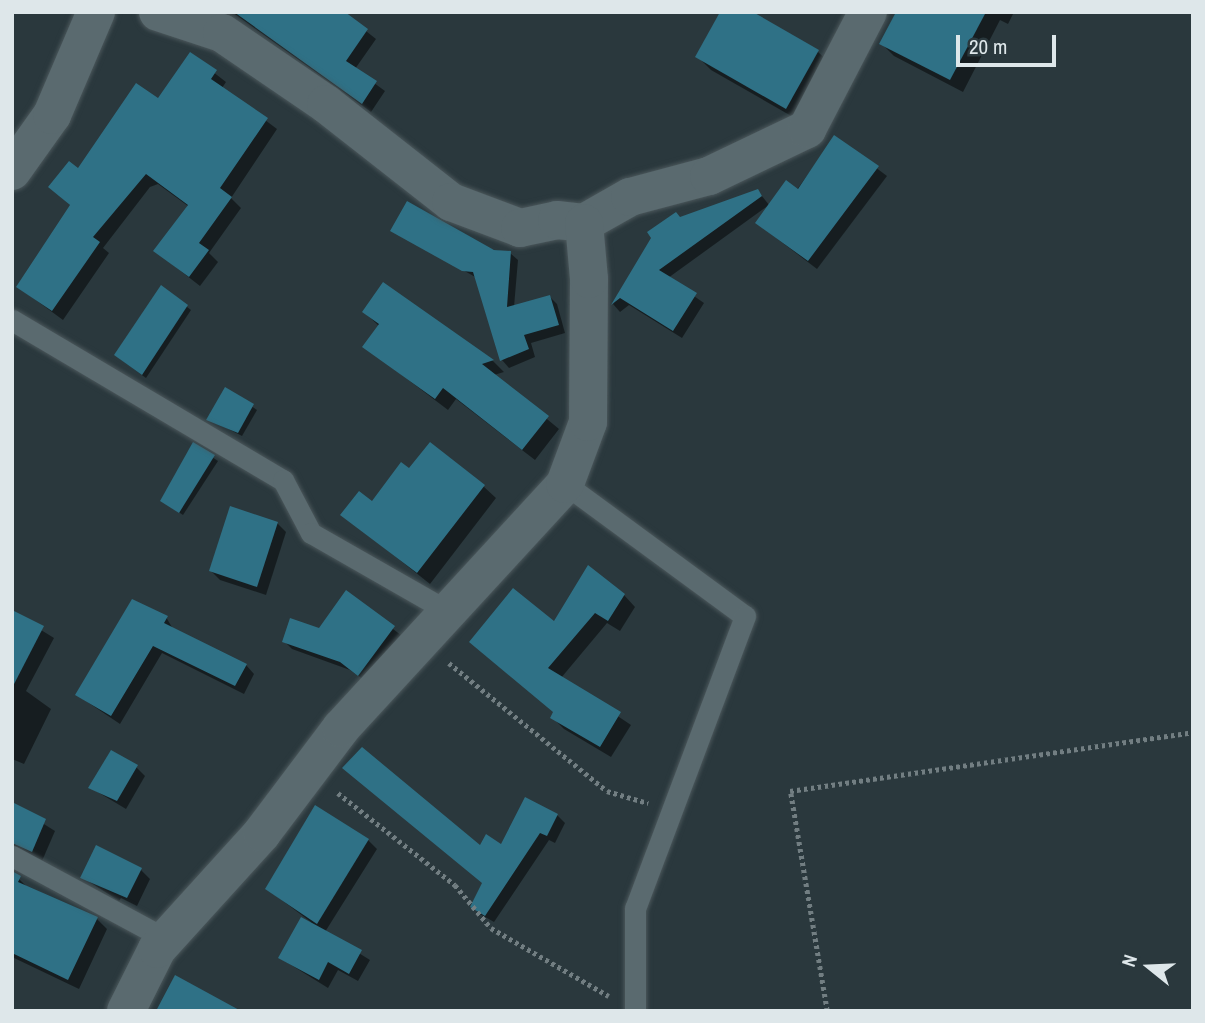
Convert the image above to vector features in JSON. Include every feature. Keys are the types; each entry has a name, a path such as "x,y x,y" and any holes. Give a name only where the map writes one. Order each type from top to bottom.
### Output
{"street":[{"path":"12,171 52,115 96,12"},
{"path":"158,12 222,33 326,104 451,202 520,228 557,220 584,223 630,197 709,176 807,129 868,12"},
{"path":"126,1011 166,939 262,833 341,728 565,484 588,422 589,279 584,223"}],"lane":[{"path":"12,320 283,480 311,533 448,611"},
{"path":"565,484 745,616 635,908 635,1011"},
{"path":"12,856 166,939"}],"path":[{"path":"421,640 607,791 644,803 675,804"},
{"path":"827,1011 790,791 1193,732"},
{"path":"309,771 455,885 491,928 611,997"}],"building":[{"path":"234,12 345,12 368,29 346,61 377,81 362,104"},
{"path":"720,12 753,12 819,50 786,109 695,57"},
{"path":"896,12 986,12 950,80 879,44"},
{"path":"190,52 217,70 211,79 268,118 220,188 232,197 199,243 209,250 189,277 153,251 188,205 146,174 93,237 100,242 52,311 16,287 70,205 48,187 69,161 78,168 136,83 158,98"},
{"path":"834,135 879,166 808,261 755,223 786,180 798,189"},
{"path":"758,189 762,196 659,270 697,293 673,331 620,298 611,305 651,238 647,232 676,212 680,217"},
{"path":"407,201 494,250 511,251 507,307 550,295 559,325 524,335 529,349 500,361 473,272 462,271 390,231"},
{"path":"383,282 494,360 482,364 549,416 522,450 443,388 435,399 362,347 379,324 362,312"},
{"path":"161,285 188,305 142,375 114,355"},
{"path":"225,387 254,404 238,433 206,420"},
{"path":"193,442 215,455 179,513 160,501"},
{"path":"430,442 485,485 417,573 340,515 359,491 372,501 401,462 409,468"},
{"path":"230,506 278,522 257,587 209,571"},
{"path":"588,565 625,594 608,621 595,613 548,668 621,712 600,747 550,718 553,712 469,642 513,588 554,621"},
{"path":"346,590 395,626 358,676 340,662 282,642 290,618 319,628"},
{"path":"132,599 168,616 164,623 247,664 235,686 153,646 111,716 75,695"},
{"path":"12,610 44,626 12,688"},
{"path":"362,747 480,845 486,834 501,844 525,797 558,814 547,836 540,833 485,916 470,907 482,883 342,768"},
{"path":"111,750 138,765 117,801 88,788"},
{"path":"12,802 46,819 32,852 12,843"},
{"path":"315,805 369,839 317,924 265,889"},
{"path":"96,845 142,868 127,898 80,878"},
{"path":"12,871 21,876 18,882 98,917 68,980 12,953"},
{"path":"301,917 362,950 349,974 328,962 319,980 278,958"},
{"path":"175,975 241,1011 156,1011"}]}
